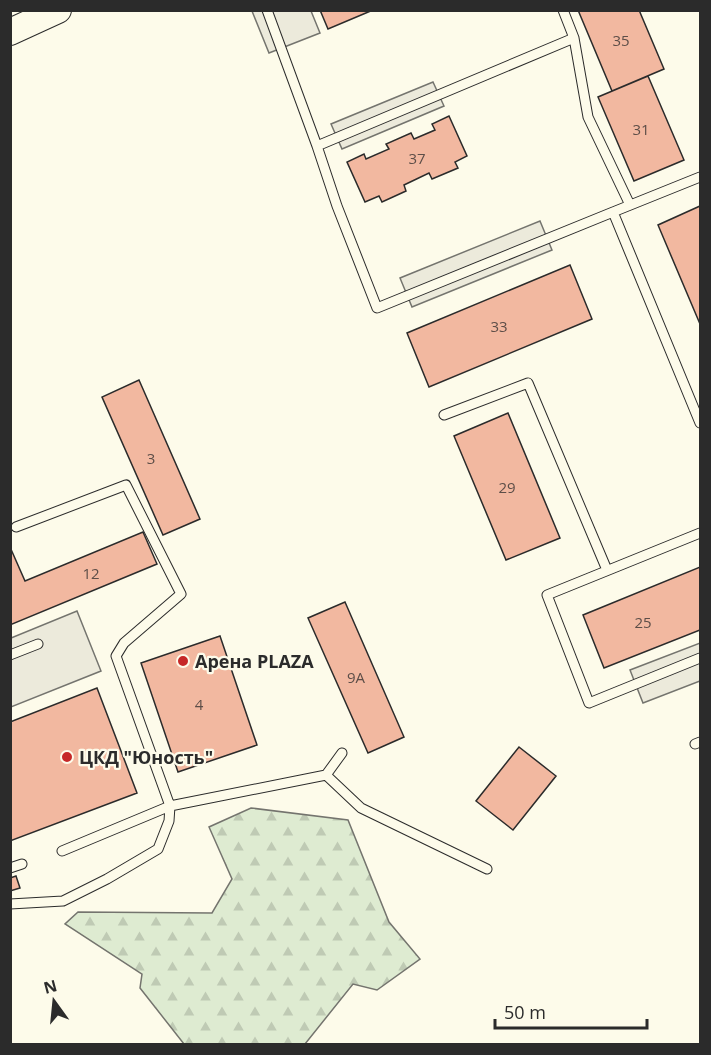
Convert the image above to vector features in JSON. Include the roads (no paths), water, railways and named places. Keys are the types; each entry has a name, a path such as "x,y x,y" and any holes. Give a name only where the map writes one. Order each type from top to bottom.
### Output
{"street":[{"path":"10,32 58,10"}],"lane":[{"path":"267,10 376,308 700,177"},
{"path":"563,10 574,39 588,117 630,205"},
{"path":"317,146 574,39"},
{"path":"613,212 700,423"},
{"path":"444,415 528,384 608,570"},
{"path":"10,904 63,901 107,879 158,849 169,821 170,806 116,656 124,643 181,594 126,485 16,527"},
{"path":"700,533 547,595 589,703 700,658"},
{"path":"10,655 39,644"},
{"path":"62,851 170,806 326,775 342,753"},
{"path":"326,775 361,808 487,869"},
{"path":"10,868 22,864"}],"place":[{"name":"Арена PLAZA","path":"183,661"},
{"name":"ЦКД \"Юность\"","path":"67,757"}]}
